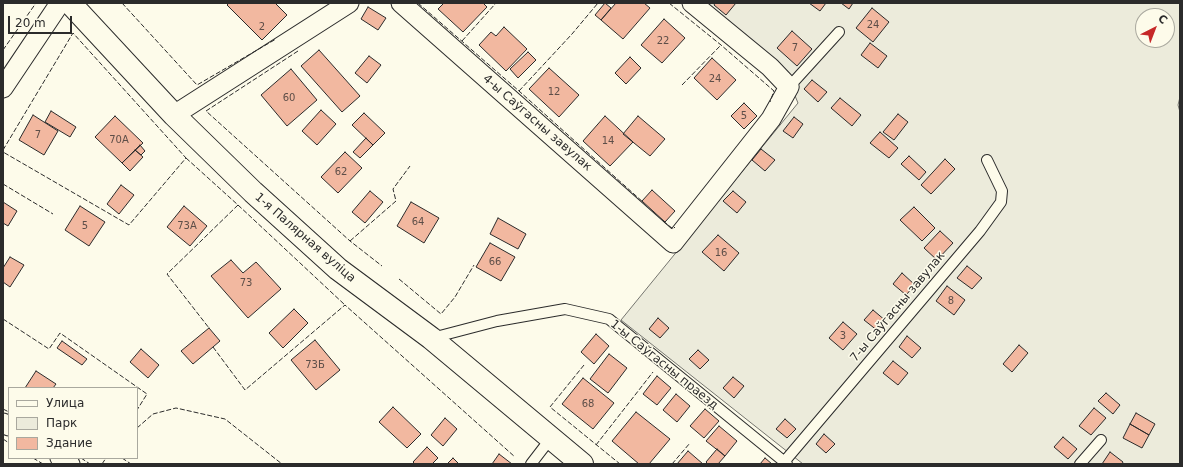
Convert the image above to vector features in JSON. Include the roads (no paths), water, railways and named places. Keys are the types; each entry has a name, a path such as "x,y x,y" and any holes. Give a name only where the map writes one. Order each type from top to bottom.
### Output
{"street":[{"path":"3,88 60,3"},
{"name":"1-я Палярная вуліца","path":"70,3 174,115 253,192 338,270 430,338 582,464"},
{"path":"174,115 349,3"},
{"name":"4-ы Саўгасны завулак","path":"401,3 673,243 770,119 789,87"},
{"path":"692,3 770,67 789,87"}],"lane":[{"path":"789,87 840,32"},
{"name":"7-ы Саўгасны завулак","path":"786,463 980,230 1001,202 1002,191 987,160"},
{"name":"1-ы Саўгасны праезд","path":"430,338 497,321 565,309 609,319 786,463"},
{"path":"531,464 551,438"},
{"path":"1080,464 1101,440"}]}
